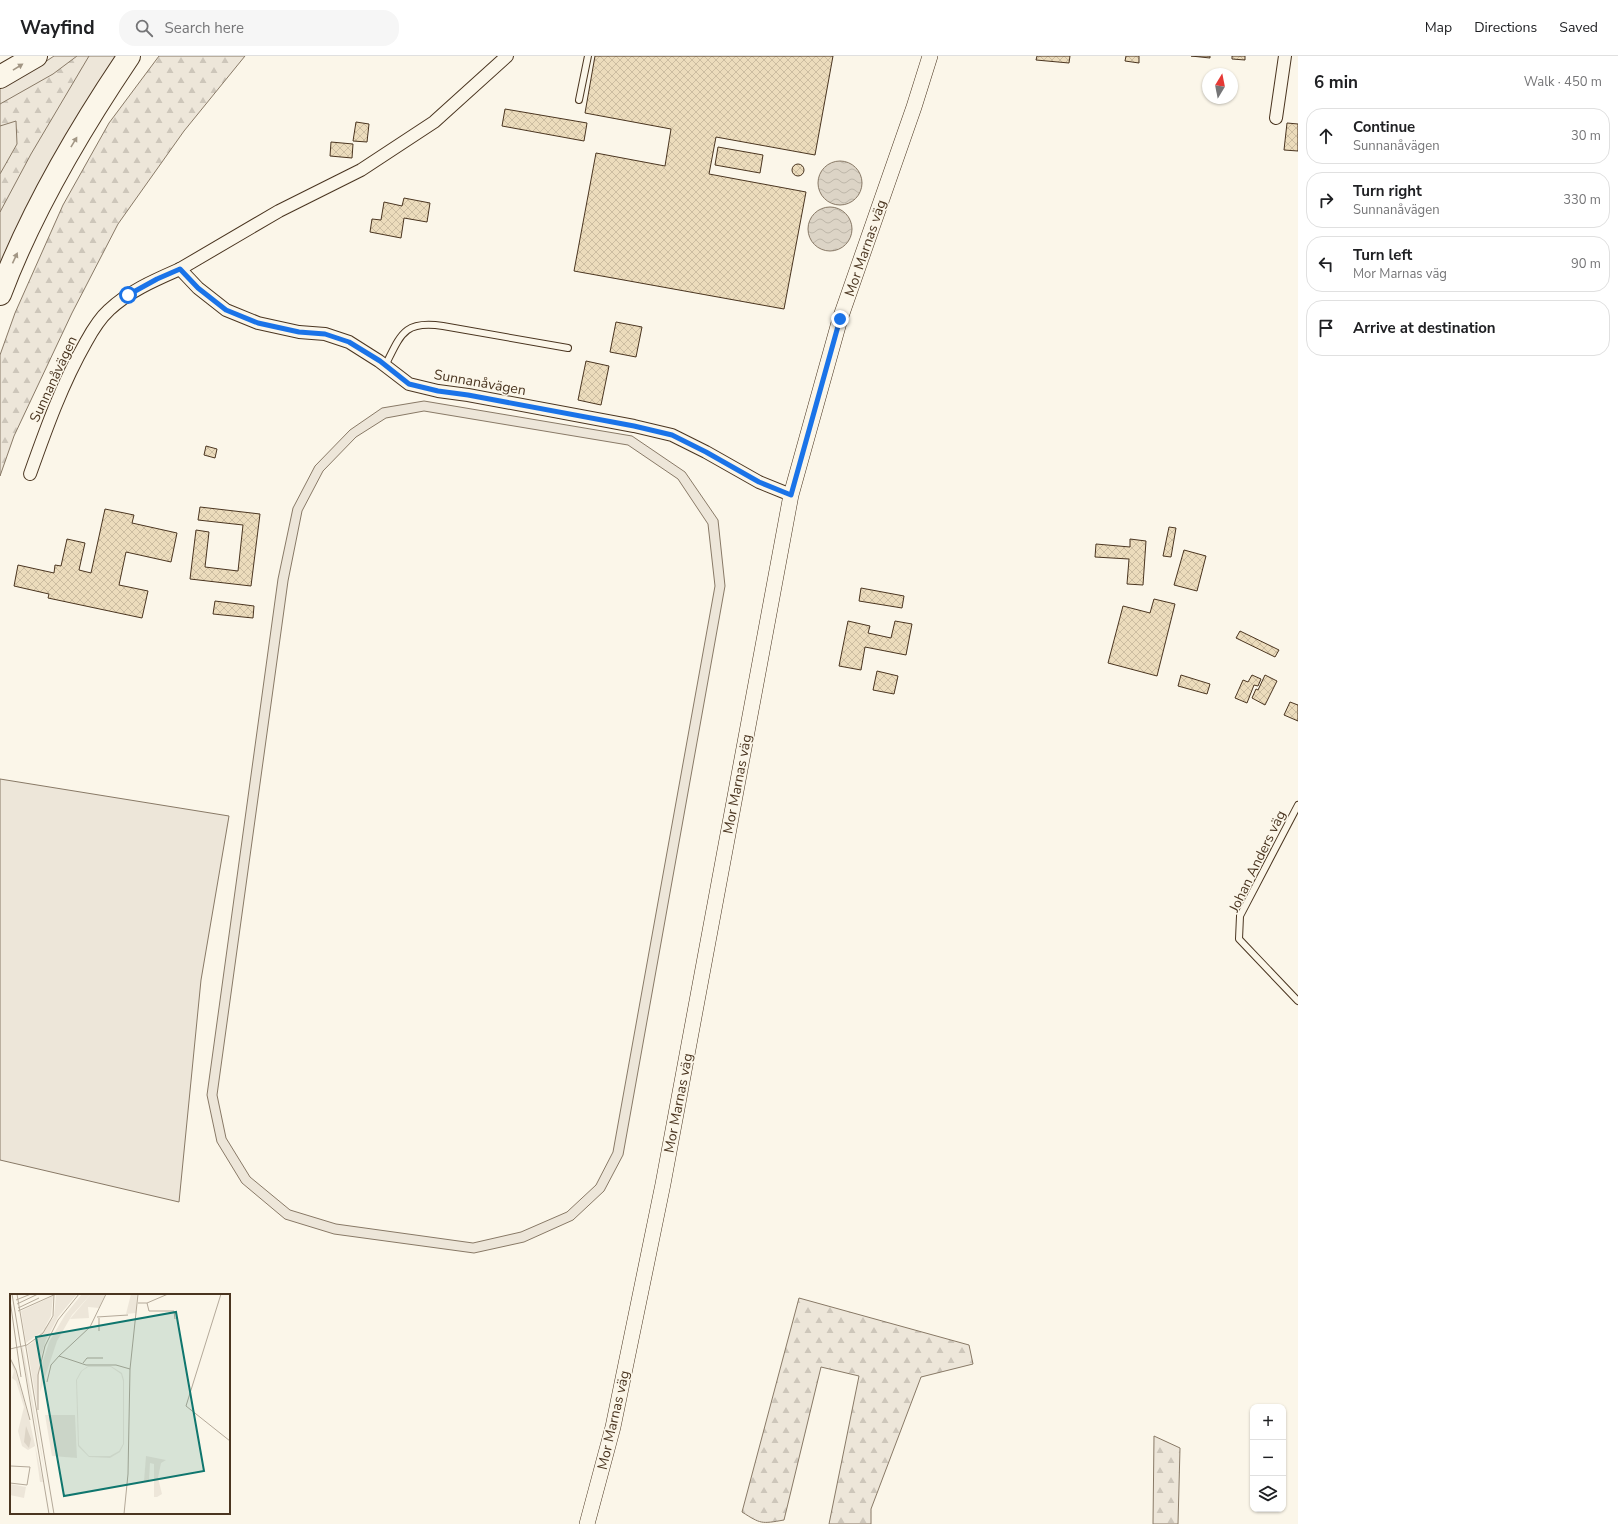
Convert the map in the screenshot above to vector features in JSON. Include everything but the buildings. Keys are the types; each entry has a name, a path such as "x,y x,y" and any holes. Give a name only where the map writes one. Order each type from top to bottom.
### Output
{"highway":[{"path":"0,77 36,56"},
{"path":"0,294 37,210 70,149 102,95 129,56"}],"street":[{"name":"Sunnanåvägen","path":"30,474 58,399 77,358 94,328 108,311 128,295 157,279 180,269 279,211 361,170 434,122 507,56"},
{"name":"Mor Marnas väg","path":"587,1524 613,1427 663,1184 791,495 840,319 914,107 930,56"},
{"path":"1276,118 1285,56"},
{"name":"Sunnanåvägen","path":"180,269 198,288 226,310 258,323 299,332 325,334 349,342 386,366 409,384 438,391 468,395 634,426 672,435 706,452 759,482 791,495"}],"lane":[{"path":"579,100 588,56"},
{"path":"386,366 402,334 416,325 423,324 443,326 568,348"},
{"name":"Johan Anders väg","path":"1298,805 1240,916 1239,939 1298,1001"}],"green space":[{"path":"54,56 118,56 0,272 0,87 33,70"},
{"path":"77,56 89,56 31,154 0,212 0,174 17,144 16,121 0,126 0,104 53,74"},
{"path":"159,56 245,56 184,131 118,224 72,313 14,436 0,476 0,355 15,313 63,205 109,123"},
{"path":"424,401 632,436 685,472 718,520 725,586 623,1155 604,1191 573,1220 524,1242 474,1253 334,1234 285,1219 242,1183 217,1142 207,1095 278,579 293,508 315,466 350,430 382,408","holes":["424,411 628,445 678,479 708,524 715,586 613,1152 596,1185 567,1212 521,1232 473,1243 336,1224 290,1210 250,1177 226,1138 217,1095 288,581 302,511 323,471 356,437 386,418"]},
{"path":"0,779 229,816 201,980 179,1202 0,1160"},
{"path":"799,1298 969,1345 973,1364 921,1377 871,1509 871,1524 829,1524 859,1376 821,1367 784,1520 762,1522 753,1519 742,1512"},
{"path":"1154,1436 1180,1448 1178,1524 1153,1524"}],"water":[{"path":"836,161 844,161 856,167 862,179 862,187 856,199 844,205 836,205 824,199 818,187 818,179 824,167"},
{"path":"826,207 834,207 846,213 852,225 852,233 846,245 834,251 826,251 814,245 808,233 808,225 814,213"}],"route":[{"path":"128,295 157,279 180,269 198,288 226,310 258,323 299,332 325,334 349,342 380,361 409,384 438,391 468,395 634,426 672,435 706,452 759,482 791,495 840,319"}]}
